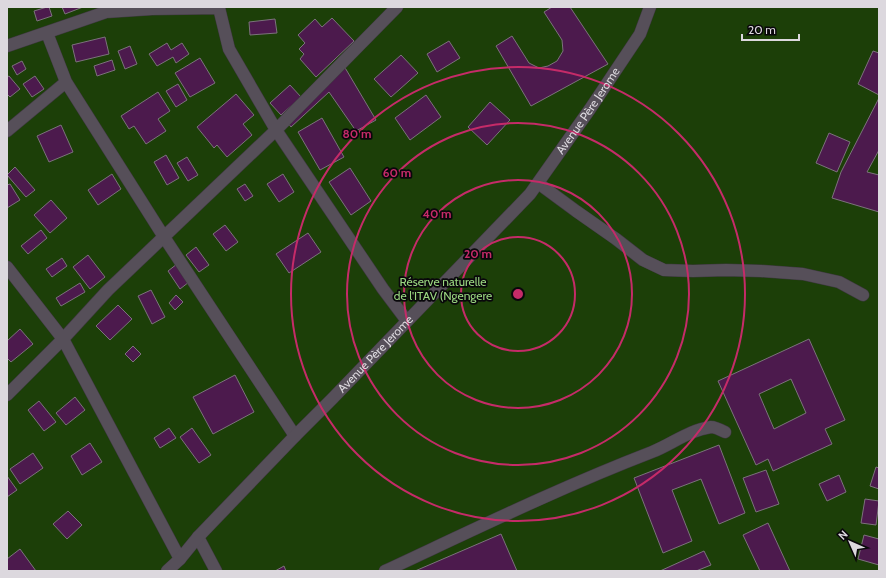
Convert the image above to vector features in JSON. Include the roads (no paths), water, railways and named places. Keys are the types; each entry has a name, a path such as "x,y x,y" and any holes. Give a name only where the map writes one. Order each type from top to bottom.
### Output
{"street":[{"path":"7,395 63,339 108,290 276,130 397,7"},
{"name":"Avenue Père Jerome","path":"167,571 295,436 530,194 590,109 640,34 650,7"},
{"path":"7,46 106,12 152,9 219,8 229,49 276,130 383,289 407,321"},
{"path":"47,33 66,82 164,237 295,436"},
{"path":"7,131 66,82"},
{"path":"538,183 643,260 664,270 761,271 803,274 839,282 863,295"},
{"path":"7,267 63,339 180,559"},
{"path":"385,571 624,462 654,451 688,433 712,427 725,432"},
{"path":"198,537 216,571"}],"park label":[{"name":"Réserve naturelle de l'ITAV (Ngengere","path":"443,289"}]}
